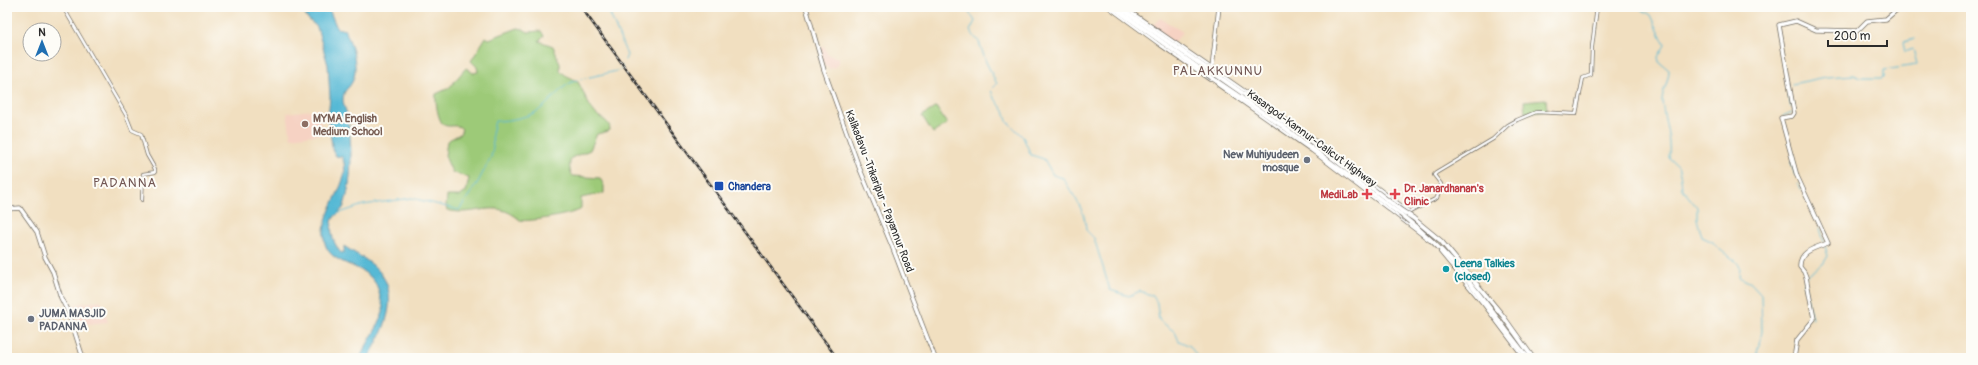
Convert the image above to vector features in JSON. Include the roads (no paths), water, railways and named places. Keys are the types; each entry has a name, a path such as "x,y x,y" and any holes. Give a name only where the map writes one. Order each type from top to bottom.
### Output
{"highway":[{"name":"Kasargod-Kannur-Calicut Highway","path":"1113,7 1214,76 1288,129 1401,214 1435,237 1450,252 1503,316 1533,358"},
{"name":"Kasargod-Kannur-Calicut Highway","path":"1119,7 1205,70"},
{"name":"Kasargod-Kannur-Calicut Highway","path":"1412,220 1437,244 1528,358"}],"main road":[{"name":"Kalikadavu -Trikaripur - Payannur Road","path":"806,7 824,70 859,167 892,246 935,358"},
{"path":"1212,68 1219,7"},
{"path":"1794,358 1796,340 1814,319 1806,277 1800,267 1802,256 1810,250 1828,243 1797,176 1781,118 1792,116 1794,113 1779,25 1796,21 1816,30 1857,31 1867,21 1886,19 1900,7"},
{"path":"7,209 20,208 37,232 45,257 53,272 61,298 69,314 83,358"}],"street":[{"path":"63,7 126,115 132,130 141,134 147,155 155,168 154,172 143,174 142,200"},
{"path":"1108,7 1401,214 1434,244 1484,303 1524,358"},
{"path":"1124,7 1301,130 1410,212"},
{"path":"1401,214 1410,212 1431,201 1439,194 1441,184 1434,175 1493,139 1508,125 1536,112 1576,114 1583,78 1591,75 1592,47 1597,7"}],"water":[{"path":"300,7 328,7 337,28 345,30 354,54 355,74 343,97 348,118 350,139 351,162 349,185 344,206 333,220 332,235 336,246 341,253 344,252 344,246 378,270 385,280 389,291 388,315 379,338 368,358 360,358 379,324 383,312 383,306 376,285 370,276 333,256 327,249 324,238 324,227 327,216 341,186 345,166 342,157 336,156 333,152 328,118 330,97 328,65 317,27 307,18"}],"waterway":[{"path":"611,7 610,14 627,55 625,60"},
{"path":"965,7 975,21 970,31 979,42 986,62 997,84 991,90 993,96 1004,111 1007,121 1023,137 1031,155 1044,159 1053,175 1063,178 1074,196 1084,216 1086,230 1094,238 1110,290 1129,296 1140,291 1153,296 1157,303 1159,320 1175,332 1179,341 1190,346 1198,358"},
{"path":"1638,7 1651,15 1665,45 1658,57 1659,62 1669,70 1662,101 1668,136 1669,158 1678,166 1682,189 1697,207 1697,219 1702,237 1713,242 1719,249 1736,261 1740,268 1739,277 1751,283 1761,294 1762,332 1757,353 1760,358"},
{"path":"1792,84 1826,77 1854,75 1861,78 1884,77 1884,70 1917,64 1913,49 1905,52 1903,43 1915,39"},
{"path":"581,79 621,70 622,66"},
{"path":"337,214 363,205 412,198 459,210 478,182 491,157 493,148 492,134 495,121 527,116 539,110 563,88 577,80"},
{"path":"1788,92 1791,107"},
{"path":"1783,116 1792,112"},
{"path":"1791,161 1795,175"},
{"path":"1798,183 1801,189"},
{"path":"1820,228 1824,242"},
{"path":"1807,276 1823,264 1828,256 1825,246"},
{"path":"1805,279 1804,284 1812,319"}],"railway":[{"path":"581,7 837,358"}],"place":[{"name":"MYMA English Medium School","path":"305,124"},
{"name":"New Muhiyudeen mosque","path":"1307,160"},
{"name":"Chandera","path":"719,186"},
{"name":"MediLab","path":"1367,194"},
{"name":"Dr. Janardhanan's Clinic","path":"1395,194"},
{"name":"Leena Talkies (closed)","path":"1446,269"},
{"name":"JUMA MASJID PADANNA","path":"31,319"}],"district":[{"name":"PALAKKUNNU","path":"1218,70"},
{"name":"PADANNA","path":"125,182"}]}
